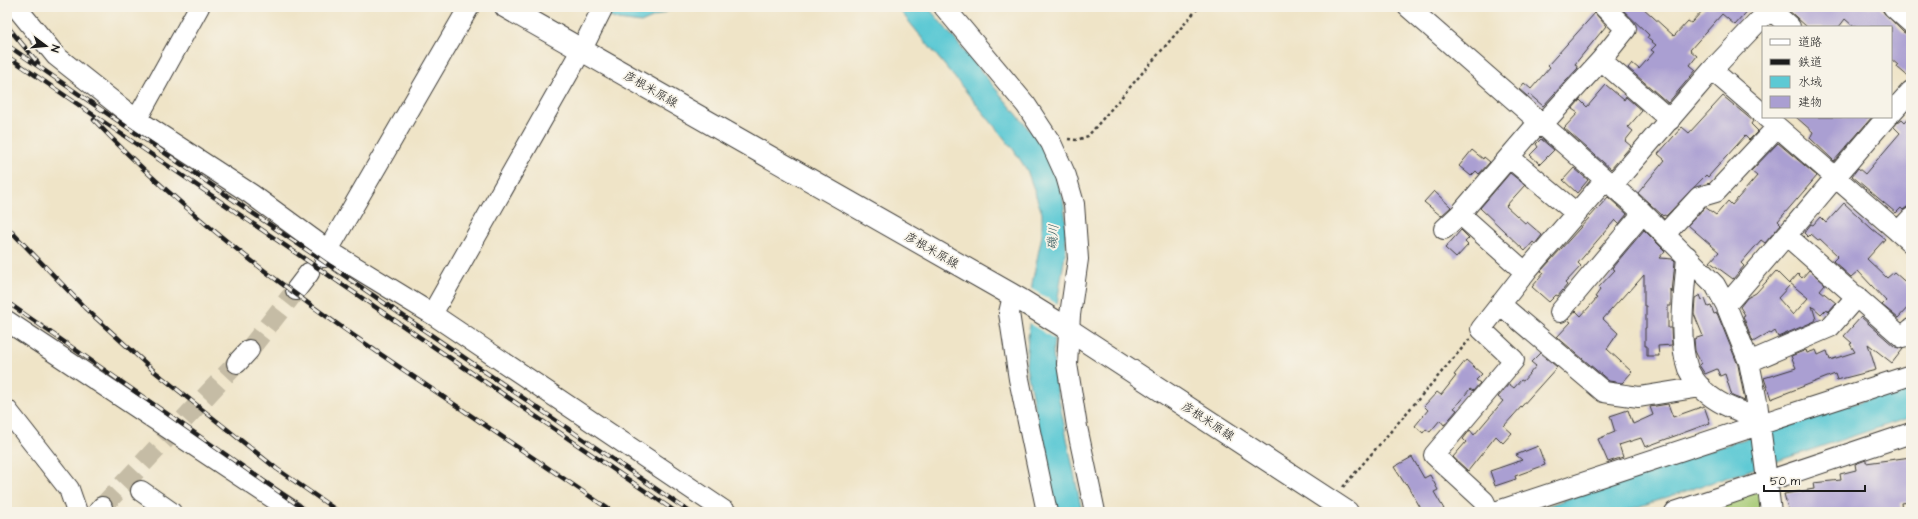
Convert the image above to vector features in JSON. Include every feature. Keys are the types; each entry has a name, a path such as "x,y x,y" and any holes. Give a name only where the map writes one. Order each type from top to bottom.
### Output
{"main road":[{"name":"彦根米原線","path":"506,7 1017,298 1066,328 1347,512"}],"street":[{"path":"16,7 56,56 137,120 251,194 327,254 432,314 726,512"},
{"path":"137,120 199,7"},
{"path":"327,254 470,7"},
{"path":"944,7 1026,105 1051,143 1066,176 1074,204 1078,259 1066,328 1067,364 1077,427 1095,512"},
{"path":"1408,7 1643,213 1715,285 1726,305 1749,362 1767,476 1771,512"},
{"path":"1444,229 1460,214 1540,123 1601,60 1626,29 1604,7"},
{"path":"1893,7 1911,22"},
{"path":"1489,512 1484,501 1434,455 1514,360 1480,329 1525,272 1576,213 1609,183 1670,120 1712,70 1771,8 1789,26"},
{"path":"432,314 582,49 600,14"},
{"path":"1601,60 1670,120"},
{"path":"1712,70 1762,113"},
{"path":"1892,112 1911,91"},
{"path":"1726,305 1787,236 1834,178 1886,118"},
{"path":"1665,234 1699,196 1716,192 1769,119 1834,178 1907,231"},
{"path":"1510,157 1576,213"},
{"path":"1560,312 1643,213"},
{"path":"1460,214 1525,272"},
{"path":"1787,236 1903,338 1911,329"},
{"path":"1687,256 1684,349 1688,370 1709,395 1759,424"},
{"path":"296,290 309,273"},
{"path":"1749,362 1830,327 1856,296"},
{"path":"1017,298 1009,312 1019,379 1048,512"},
{"path":"1500,304 1604,392 1640,397 1701,387"},
{"path":"7,322 294,512"},
{"path":"1495,512 1911,375"},
{"path":"7,410 69,489 77,512"},
{"path":"1675,512 1767,476 1911,433"},
{"path":"141,491 171,512"}],"path":[{"path":"1062,135 1068,139 1077,140 1088,136 1199,7"},
{"path":"1343,487 1480,329"}],"green space":[{"path":"1762,490 1765,512 1695,512"}],"water":[{"path":"583,7 677,7 641,23 618,20"},
{"name":"磯川","path":"897,7 928,7 1033,134 1051,160 1062,191 1066,221 1066,249 1058,297 1053,350 1055,380 1082,512 1056,512 1026,366 1032,284 1042,235 1042,213 1027,170 1013,149"},
{"path":"1911,385 1911,417 1622,512 1530,512 1680,460"}],"pier":[{"path":"1030,288 1059,305 1056,340 1027,322"}],"building":[{"path":"1620,7 1642,7 1674,36 1688,21 1691,23 1706,7 1751,7 1735,25 1722,14 1690,50 1697,56 1690,65 1696,70 1668,103 1628,68 1632,63 1639,69 1654,52 1651,50 1656,45 1647,38 1649,35"},
{"path":"1785,7 1879,7 1903,32 1911,36 1911,79 1897,67 1898,65 1892,60 1892,26 1853,26 1845,19 1840,26 1806,26"},
{"path":"1595,13 1606,26 1575,64 1578,68 1543,106 1529,94 1527,96 1519,89 1524,83 1531,89 1550,67 1548,65"},
{"path":"1606,85 1624,100 1626,97 1642,111 1628,127 1633,131 1625,141 1631,146 1611,169 1564,128 1578,113 1572,109 1580,100 1587,107"},
{"path":"1723,96 1753,121 1751,124 1758,131 1749,140 1745,136 1708,177 1706,175 1666,216 1663,216 1638,193 1665,160 1658,154 1682,127 1689,133"},
{"path":"1911,115 1911,204 1903,210 1901,208 1896,213 1852,176 1858,168 1865,174 1900,133 1894,127 1897,123 1902,119 1905,122"},
{"path":"1797,118 1871,118 1834,161 1810,138 1813,132"},
{"path":"1541,139 1554,150 1540,164 1530,155 1538,147 1536,144"},
{"path":"1778,143 1817,176 1778,221 1781,224 1765,243 1761,240 1741,263 1744,266 1733,279 1710,262 1719,252 1688,225 1705,207 1716,215 1728,201 1732,205 1757,176 1751,171"},
{"path":"1472,150 1483,159 1484,157 1490,162 1479,174 1476,171 1471,176 1459,166"},
{"path":"1574,168 1588,180 1577,193 1563,180"},
{"path":"1510,173 1525,185 1506,206 1526,224 1527,222 1542,235 1535,244 1533,242 1525,251 1480,208"},
{"path":"1434,191 1451,207 1441,216 1424,202"},
{"path":"1608,197 1627,214 1619,224 1615,220 1578,263 1581,266 1565,283 1567,285 1558,296 1556,295 1549,302 1532,287 1544,273 1541,271"},
{"path":"1844,203 1885,239 1867,259 1887,278 1894,272 1911,287 1911,304 1898,318 1882,305 1886,301 1858,271 1851,277 1833,261 1838,256 1820,239 1818,240 1811,234 1808,237 1804,233 1811,224 1813,225 1820,217 1826,223"},
{"path":"1461,230 1469,238 1465,242 1468,245 1456,258 1445,248"},
{"path":"1644,230 1665,251 1659,258 1673,259 1675,261 1672,293 1671,290 1671,306 1668,306 1668,328 1671,328 1672,345 1658,346 1659,356 1647,356 1647,346 1645,346 1646,306 1644,306 1644,275 1603,319 1618,333 1607,349 1632,372 1622,383 1609,381 1557,337 1571,322 1568,320 1576,311 1581,316 1597,298 1595,297 1600,290 1598,288 1615,270 1612,268"},
{"path":"1809,270 1825,284 1820,290 1836,303 1828,312 1826,309 1821,314 1812,306 1816,319 1815,321 1778,337 1775,331 1771,334 1770,332 1753,342 1743,316 1745,315 1740,307 1747,298 1756,293 1776,271 1790,285 1778,298 1793,315 1808,298 1790,283 1798,274 1802,278"},
{"path":"1700,295 1702,300 1705,299 1708,307 1711,306 1714,314 1717,313 1738,365 1745,401 1732,396 1725,374 1720,376 1717,369 1705,374 1699,365 1701,363 1695,351 1694,339 1703,336 1694,314 1695,298"},
{"path":"1861,317 1895,347 1903,349 1892,363 1868,344 1876,370 1837,380 1835,374 1771,399 1764,378 1796,368 1791,356 1806,350 1807,353 1816,350 1818,355 1827,351 1830,360 1855,352 1850,344 1852,343 1844,336"},
{"path":"1540,353 1557,367 1504,426 1512,433 1503,443 1496,436 1468,471 1453,457 1466,442 1463,439 1470,430 1474,435 1503,401 1498,397 1509,384 1514,388 1521,380 1523,381 1536,366 1531,362"},
{"path":"1466,360 1482,374 1476,380 1480,383 1473,391 1470,389 1454,408 1457,410 1444,425 1440,420 1430,432 1426,429 1423,433 1415,426 1428,410 1424,406 1437,392 1441,395"},
{"path":"1668,404 1673,417 1704,406 1710,423 1645,447 1641,438 1619,445 1623,457 1608,462 1598,439 1615,432 1610,416 1628,410 1633,424 1653,415 1650,407"},
{"path":"1538,446 1545,465 1515,476 1516,479 1495,486 1490,471 1522,460 1516,455"},
{"path":"1412,457 1424,478 1430,475 1438,490 1434,492 1444,509 1439,512 1423,512 1406,483 1405,484 1394,467"},
{"path":"1911,457 1911,502 1901,503 1902,512 1842,512 1842,510 1827,512 1789,512 1784,494 1814,489 1813,483 1841,480 1840,474 1856,470 1855,464 1866,460 1866,463"}],"tunnel":[{"path":"249,350 296,290"},
{"path":"102,507 237,363"}],"railway":[{"path":"7,26 38,63"},
{"path":"7,45 690,512"},
{"path":"7,56 676,512"},
{"path":"94,120 171,194 252,262 338,325 613,512"},
{"path":"7,227 85,308 154,371 277,469 339,512"},
{"path":"7,302 308,512"}]}
